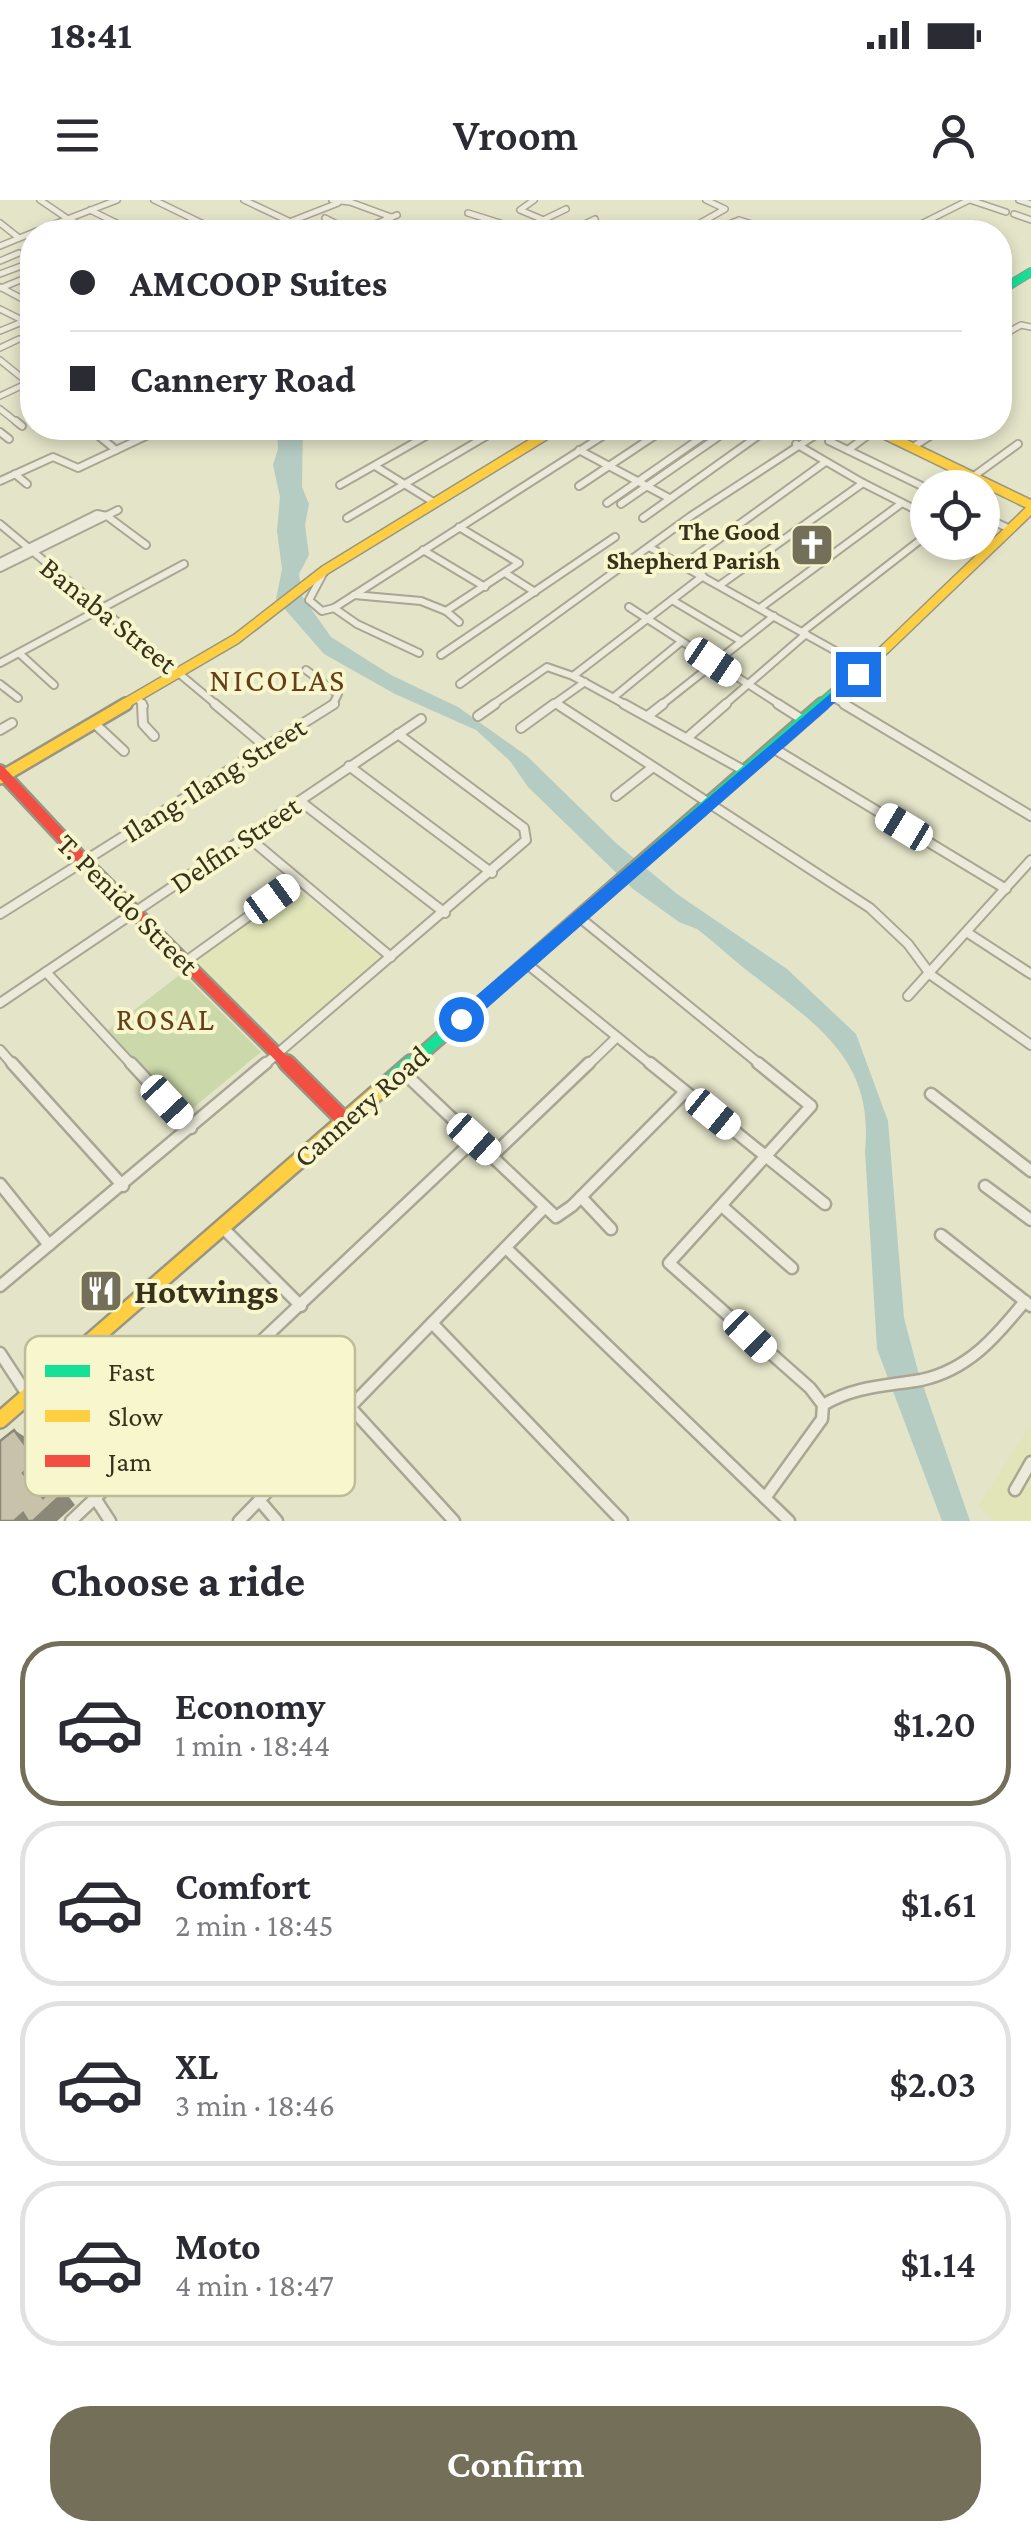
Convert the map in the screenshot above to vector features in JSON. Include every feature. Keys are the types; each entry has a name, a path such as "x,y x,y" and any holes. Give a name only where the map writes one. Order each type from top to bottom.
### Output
{"street":[{"path":"40,200 68,219 117,200"},
{"path":"92,200 101,206"},
{"path":"154,200 195,220"},
{"path":"244,200 289,220"},
{"path":"534,200 520,208 544,220 566,209"},
{"path":"706,200 725,209 706,220"},
{"path":"929,220 970,200 1006,212"},
{"path":"1019,200 1031,204"},
{"path":"298,220 335,201 350,202 396,220"},
{"path":"90,210 110,220"},
{"path":"468,214 483,220"},
{"path":"1014,214 1031,220"},
{"path":"384,220 391,217"},
{"path":"324,218 328,220"},
{"path":"0,223 19,238 0,246"},
{"path":"0,261 19,253"},
{"path":"0,348 20,339"},
{"path":"0,432 9,439"},
{"path":"104,440 116,450"},
{"path":"0,481 54,456 76,469 135,440"},
{"path":"340,485 419,440"},
{"path":"347,518 479,440"},
{"path":"1,775 180,674 262,621 325,570 538,440"},
{"path":"325,570 309,600 319,610 334,608 595,440"},
{"path":"579,486 648,440"},
{"path":"607,502 698,440"},
{"path":"621,504 714,440"},
{"path":"643,518 752,440"},
{"path":"460,684 804,440"},
{"path":"848,450 860,440"},
{"path":"899,440 961,470"},
{"path":"913,447 924,440"},
{"path":"828,441 910,480"},
{"path":"796,444 824,463 910,507"},
{"path":"982,470 1018,444"},
{"path":"579,450 669,498"},
{"path":"683,565 824,463"},
{"path":"375,466 436,504"},
{"path":"15,474 27,484"},
{"path":"720,586 863,483"},
{"path":"1000,490 1031,507"},
{"path":"760,608 902,503"},
{"name":"Cannery Road","path":"98,1336 866,668 1031,507"},
{"path":"0,565 118,510"},
{"path":"107,516 146,545"},
{"name":"Banaba Street","path":"0,524 264,746"},
{"path":"1000,524 1010,529"},
{"path":"446,610 518,563 459,527"},
{"path":"441,656 614,537"},
{"path":"650,547 866,668"},
{"path":"687,738 804,633 910,548"},
{"path":"423,550 485,587"},
{"path":"0,663 184,564"},
{"path":"505,573 535,592"},
{"path":"574,676 704,576"},
{"path":"354,594 420,601 446,610 459,622"},
{"path":"671,600 741,641"},
{"path":"629,607 804,720"},
{"path":"334,608 357,624 419,653"},
{"path":"649,716 774,616"},
{"path":"614,698 681,642"},
{"path":"19,653 54,685"},
{"path":"478,716 546,667 574,676 745,771"},
{"name":"Ilang-Ilang Street","path":"0,914 336,703 338,694 306,670"},
{"path":"520,728 585,682"},
{"path":"0,684 18,698"},
{"path":"832,696 1031,816"},
{"path":"137,698 144,707 143,724 154,736"},
{"path":"556,703 870,908 908,944 931,975 1031,1045"},
{"name":"Delfin Street","path":"0,1003 421,719"},
{"path":"94,723 124,751"},
{"path":"0,730 12,724"},
{"path":"0,1286 278,1055 526,840 527,832 398,734"},
{"path":"773,748 1006,889"},
{"path":"349,766 492,873"},
{"path":"616,796 653,767"},
{"name":"T. Penido Street","path":"1,775 344,1120"},
{"path":"300,801 445,912"},
{"path":"248,837 391,957"},
{"path":"908,996 1029,866"},
{"path":"185,962 299,880"},
{"path":"579,917 810,1102 807,1112 767,1159 670,1263 810,1388 823,1405 822,1419 765,1498"},
{"path":"968,933 1031,974"},
{"path":"526,963 825,1204"},
{"path":"46,972 191,1128"},
{"path":"493,1156 617,1037"},
{"path":"0,1050 123,1186"},
{"path":"401,1070 544,1208 559,1216 685,1092"},
{"path":"931,1094 1031,1171"},
{"path":"267,1336 474,1139"},
{"path":"0,1184 49,1245"},
{"path":"985,1186 1031,1220"},
{"path":"581,1197 611,1229"},
{"path":"724,1207 792,1268"},
{"path":"355,1402 544,1208"},
{"path":"222,1227 301,1306"},
{"path":"823,1405 844,1392 869,1384 925,1379 966,1363 1028,1304 940,1235"},
{"path":"506,1248 789,1521"},
{"path":"432,1323 622,1521"},
{"path":"0,1353 25,1395"},
{"name":"Cannery Road","path":"0,1420 25,1400"},
{"path":"355,1413 448,1519"},
{"path":"1014,1490 1031,1462"},
{"path":"93,1496 110,1521"},
{"path":"71,1521 98,1496"},
{"path":"238,1521 263,1496"},
{"path":"259,1500 277,1521"}],"green space":[{"path":"290,883 381,959 281,1042 191,958"},
{"path":"182,973 261,1052 187,1113 107,1031"},
{"path":"1031,1425 1031,1521 995,1521 978,1506"}],"shaded area":[{"path":"278,440 303,440 302,487 309,504 305,525 309,555 299,574 302,596 331,637 391,675 458,707 527,756 617,844 677,894 787,969 856,1034 888,1121 904,1318 918,1371 970,1521 942,1521 877,1349 866,1120 851,1070 838,1050 802,1013 697,929 679,922 633,889 528,787 510,761 476,730 395,694 324,654 276,599 282,569 277,531 280,497 273,465"}],"building":[{"path":"14,1430 25,1445 25,1496 60,1496 33,1521 28,1521 23,1513 14,1521 0,1521 0,1441"}],"traffic: fast":[{"path":"1012,284 1031,272"},
{"path":"380,1090 885,649"}],"traffic: slow":[{"path":"0,778 236,639 325,570 537,440"},
{"path":"897,440 1031,505"},
{"path":"885,649 1031,509"},
{"path":"97,1336 380,1090"},
{"path":"0,1420 25,1398"}],"traffic: jam":[{"path":"0,771 84,861 344,1120"}],"place":[{"name":"The Good Shepherd Parish","path":"812,545"},
{"name":"Hotwings","path":"101,1291"}],"district":[{"name":"NICOLAS","path":"278,680"},
{"name":"ROSAL","path":"166,1019"}],"route":[{"path":"461,1019 858,674"}]}
